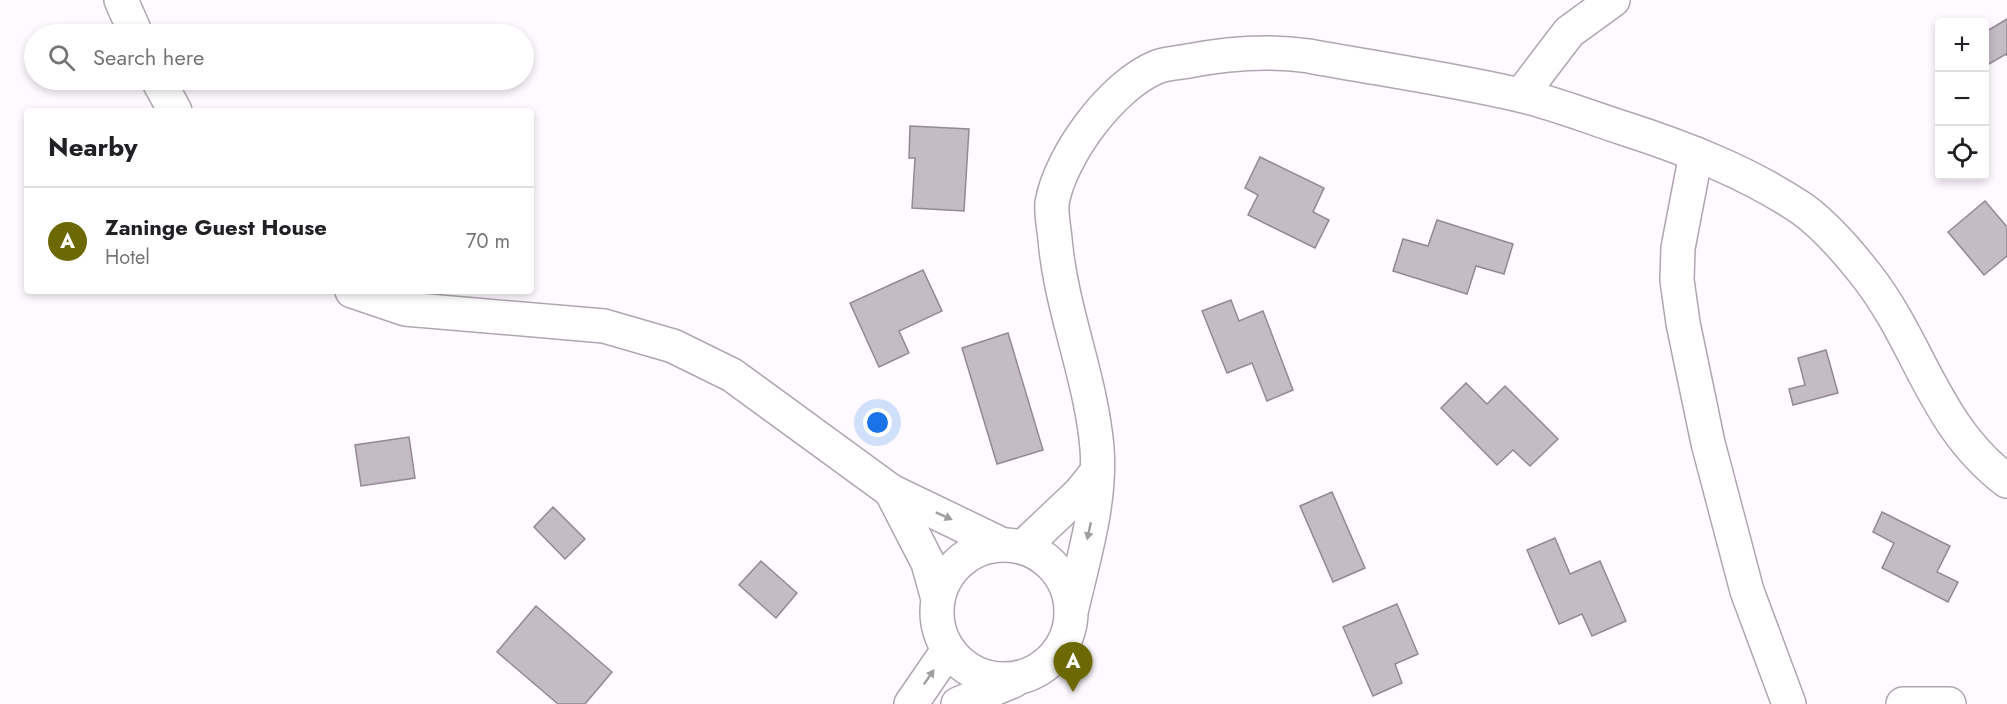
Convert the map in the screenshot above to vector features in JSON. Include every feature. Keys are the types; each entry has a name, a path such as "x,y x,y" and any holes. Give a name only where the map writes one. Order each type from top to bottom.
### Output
{"street":[{"path":"121,0 132,24"},
{"path":"1521,95 1569,32 1613,0"},
{"path":"958,704 1044,667 1060,650 1069,629 1071,608 1094,508 1096,474 1092,408 1057,266 1052,203 1070,156 1098,112 1127,87 1157,67 1227,54 1275,51 1521,95 1680,146 1742,174 1802,209 1838,243 1868,277 1890,311 1954,426 1985,464 2007,481"},
{"path":"163,90 173,108"},
{"path":"1696,154 1678,248 1677,280 1683,323 1708,443 1747,591 1789,704"},
{"path":"361,294 405,309 604,326 673,346 732,375 891,491 1012,546 1042,556 1057,570 1067,588 1071,608"},
{"path":"938,599 946,577 960,561 979,549 1012,546 1080,494 1096,474"},
{"path":"891,491 928,563 938,599 938,625 948,650 962,665 981,676 1002,680 1023,677"},
{"path":"910,704 948,650"},
{"path":"1903,704 1949,704"}],"building":[{"path":"2007,19 2007,56 2006,54 1989,64 1989,30"},
{"path":"910,126 969,129 964,211 912,208 915,158 909,158"},
{"path":"1260,157 1324,188 1313,212 1329,220 1315,248 1248,215 1258,195 1245,188"},
{"path":"1985,201 2007,227 2007,256 1984,275 1948,232"},
{"path":"1437,220 1513,244 1504,274 1476,266 1467,294 1393,271 1403,239 1428,246"},
{"path":"923,270 942,311 899,331 909,353 879,367 850,303"},
{"path":"1231,300 1239,321 1263,311 1293,390 1267,401 1252,363 1227,373 1202,311"},
{"path":"1008,333 1043,450 997,464 962,348"},
{"path":"1826,350 1838,393 1793,405 1789,389 1805,385 1798,358"},
{"path":"1466,383 1487,404 1505,386 1558,439 1530,466 1513,450 1497,465 1441,408"},
{"path":"409,437 415,478 361,486 355,445"},
{"path":"1332,492 1365,568 1333,582 1300,506"},
{"path":"553,507 585,539 565,559 534,527"},
{"path":"1882,512 1950,546 1937,572 1958,582 1948,602 1882,568 1894,543 1873,532"},
{"path":"1555,538 1570,574 1600,561 1626,621 1592,636 1582,614 1559,624 1527,550"},
{"path":"761,561 797,593 776,618 739,585"},
{"path":"1397,604 1418,654 1395,664 1402,683 1373,696 1343,627"},
{"path":"536,606 612,672 585,704 558,704 497,652"}],"place":[{"name":"Zaninge Guest House","path":"1073,692"}]}
